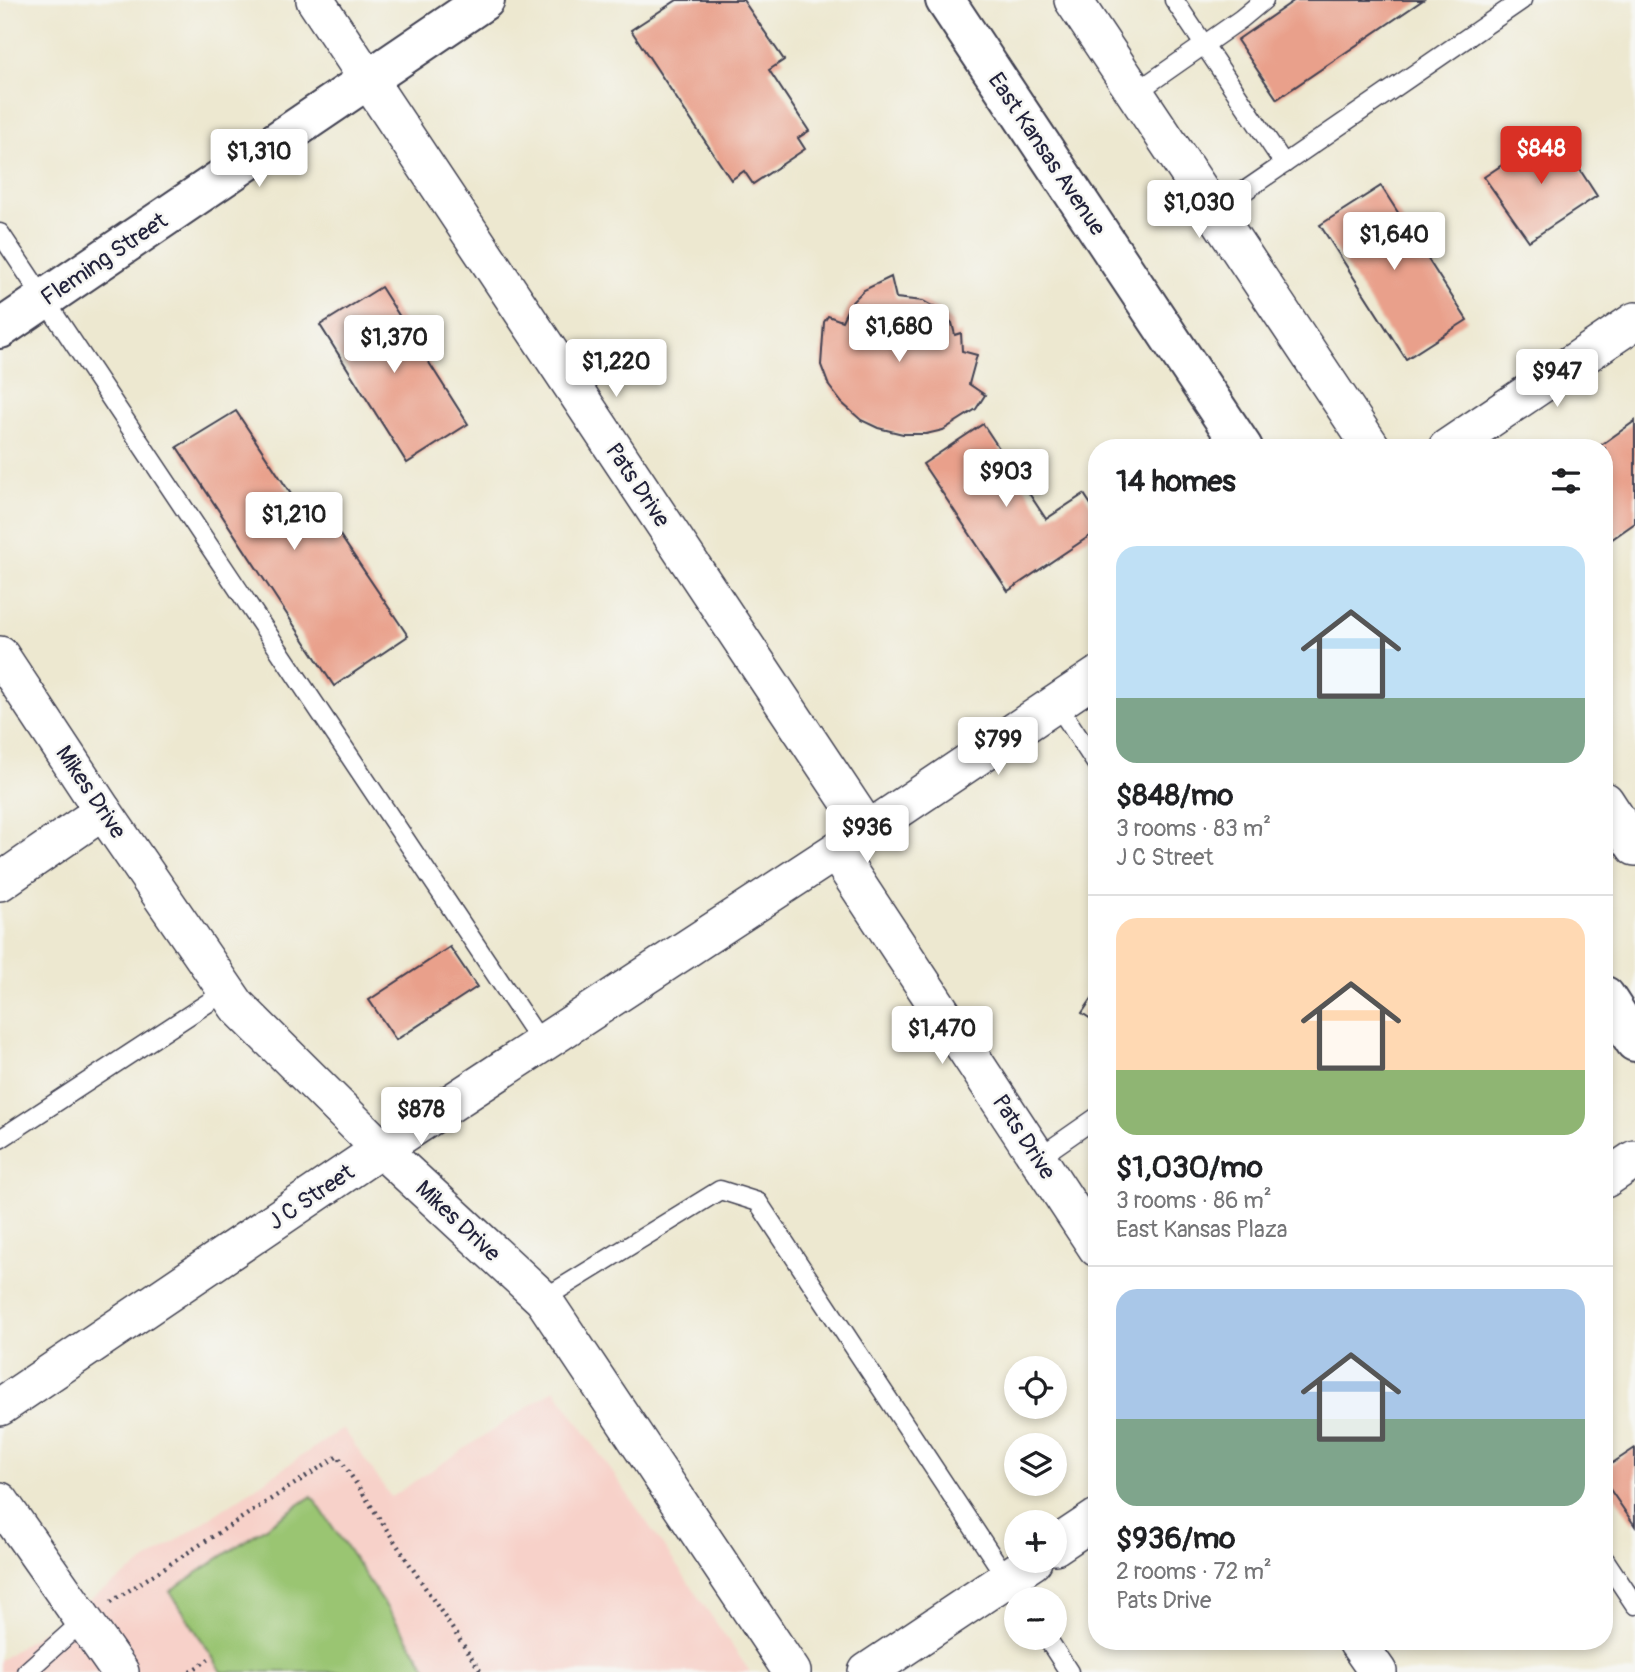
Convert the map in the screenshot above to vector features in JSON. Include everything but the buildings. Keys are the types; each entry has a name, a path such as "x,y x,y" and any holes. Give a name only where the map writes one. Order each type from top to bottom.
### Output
{"main road":[{"name":"Fleming Street","path":"0,329 485,0"},
{"name":"East Kansas Avenue","path":"945,0 1236,439"},
{"path":"1613,1008 1635,1042"}],"street":[{"name":"Pats Drive","path":"315,0 867,831"},
{"path":"1073,0 1366,439"},
{"path":"1460,439 1635,321"},
{"name":"Mikes Drive","path":"0,655 237,1006 381,1149 542,1299 792,1672"},
{"path":"867,831 1088,682"},
{"path":"0,882 103,811"},
{"path":"1613,813 1635,847"},
{"name":"J C Street","path":"0,1407 381,1149 867,831"},
{"name":"Pats Drive","path":"836,852 1088,1234"},
{"path":"1613,1174 1635,1159"},
{"path":"0,1502 120,1672"},
{"path":"1067,1538 1088,1524"},
{"path":"867,1672 1020,1579"},
{"path":"1363,1650 1378,1672"}],"lane":[{"path":"1174,0 1284,164"},
{"path":"1135,93 1264,0"},
{"path":"1214,212 1522,0"},
{"path":"0,233 542,1044"},
{"path":"1056,703 1088,751"},
{"path":"0,1139 226,991"},
{"path":"1038,1158 1088,1123"},
{"path":"542,1299 720,1190 758,1202 1020,1579"},
{"path":"1613,1572 1635,1605"},
{"path":"26,1672 84,1620"},
{"path":"1055,1650 1069,1672"}],"path":[{"path":"84,1620 338,1456 481,1672"},
{"path":"190,1672 212,1657"}],"shaded area":[{"path":"555,1389 750,1672 0,1672 0,1660 343,1428 391,1497"}],"green space":[{"path":"312,1496 430,1672 222,1672 170,1591"}]}
